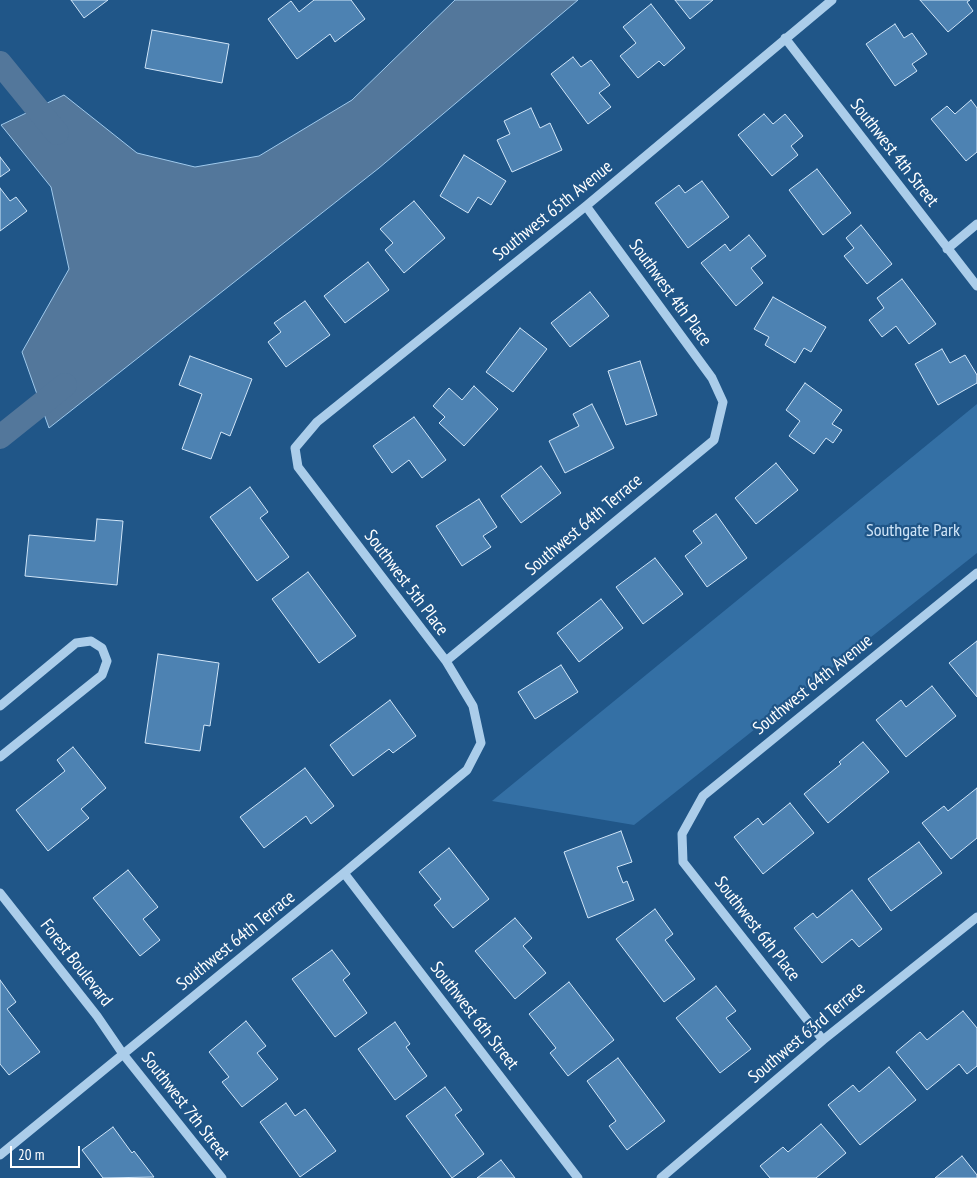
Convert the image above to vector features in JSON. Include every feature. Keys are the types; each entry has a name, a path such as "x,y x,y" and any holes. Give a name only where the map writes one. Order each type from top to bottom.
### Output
{"street":[{"name":"Southwest 65th Avenue","path":"295,448 317,422 586,206 832,0"},
{"name":"Southwest 4th Street","path":"785,38 977,286"},
{"name":"Southwest 4th Place","path":"586,206 712,378 723,402"},
{"path":"947,249 977,224"},
{"name":"Southwest 64th Terrace","path":"446,661 714,440 723,402"},
{"name":"Southwest 5th Place","path":"295,448 298,467 446,661 473,706 481,743"},
{"name":"Southwest 64th Avenue","path":"682,834 703,796 977,573"},
{"path":"0,706 76,643 91,641 102,648 107,661 102,675 0,757"},
{"name":"Southwest 64th Terrace","path":"0,1155 467,770 481,743"},
{"name":"Southwest 6th Place","path":"682,834 684,862 823,1040"},
{"name":"Southwest 6th Street","path":"344,873 578,1178"},
{"name":"Forest Boulevard","path":"0,893 97,1016 124,1054"},
{"name":"Southwest 63rd Terrace","path":"661,1178 823,1040 977,917"},
{"name":"Southwest 7th Street","path":"124,1054 222,1178"}],"green space":[{"name":"Southgate Park","path":"977,404 977,553 634,825 492,801"}],"shaded area":[{"path":"455,0 578,0 379,168 49,428 22,352 69,269 51,187 1,125 64,95 137,153 195,167 259,156 352,100"}],"building":[{"path":"71,0 108,0 84,18"},
{"path":"314,0 351,0 365,19 335,42 330,34 297,59 268,19 291,1 299,12"},
{"path":"675,0 713,0 690,19"},
{"path":"920,0 970,0 967,2 973,11 948,32"},
{"path":"651,4 685,48 664,66 659,61 638,78 620,56 636,43 623,27"},
{"path":"895,24 904,38 912,33 927,54 912,64 917,71 895,86 866,44"},
{"path":"152,30 229,44 222,83 145,68"},
{"path":"573,57 581,67 591,60 610,85 599,93 611,107 588,124 551,74"},
{"path":"971,100 977,108 977,152 966,161 931,119 947,106 955,114"},
{"path":"531,108 540,128 550,123 562,150 512,172 497,140 510,134 504,121"},
{"path":"764,114 773,124 785,114 803,136 791,146 798,155 772,176 738,135"},
{"path":"464,155 506,181 491,205 478,197 468,213 440,196"},
{"path":"0,157 10,170 0,177"},
{"path":"817,169 851,213 823,235 789,190"},
{"path":"702,181 729,217 688,248 655,203 679,185 685,193"},
{"path":"0,188 10,201 16,197 27,211 0,231"},
{"path":"414,201 445,238 404,273 385,250 393,243 380,229"},
{"path":"861,225 892,264 867,284 844,256 854,248 846,238"},
{"path":"749,235 766,256 751,268 763,283 736,306 701,263 725,244 730,251"},
{"path":"368,262 389,290 345,323 324,296"},
{"path":"902,279 936,324 909,344 896,326 882,337 869,320 884,308 877,298"},
{"path":"590,292 609,316 570,347 551,323"},
{"path":"773,297 826,327 811,352 804,348 795,363 765,345 769,337 754,329"},
{"path":"305,301 330,335 286,367 268,342 281,332 274,323"},
{"path":"520,328 547,349 513,392 486,372"},
{"path":"942,349 950,363 965,355 977,375 977,383 938,405 915,364"},
{"path":"190,356 252,379 230,436 221,432 211,459 182,449 202,394 179,385"},
{"path":"640,361 657,415 626,425 608,371"},
{"path":"805,383 842,410 832,424 842,430 833,443 826,438 814,454 789,436 800,421 786,410"},
{"path":"474,386 498,409 464,446 439,423 445,417 433,406 449,388 462,400"},
{"path":"592,404 614,448 565,473 549,441 579,426 573,414"},
{"path":"414,417 446,460 422,478 409,460 392,473 373,446"},
{"path":"776,463 798,490 756,524 735,498"},
{"path":"541,466 561,493 521,523 501,496"},
{"path":"250,487 268,512 260,518 289,557 257,581 210,517"},
{"path":"479,499 497,527 483,536 491,547 462,566 436,526"},
{"path":"716,514 747,558 707,587 685,556 702,543 693,531"},
{"path":"97,519 123,521 117,585 25,576 29,535 95,541"},
{"path":"655,558 683,594 643,624 616,587"},
{"path":"308,572 356,636 319,663 272,599"},
{"path":"601,599 623,628 579,662 557,633"},
{"path":"977,641 977,697 949,663"},
{"path":"158,654 219,663 210,726 204,725 200,751 145,743"},
{"path":"561,665 578,692 535,719 518,692"},
{"path":"932,686 956,716 906,757 876,720 901,700 906,707"},
{"path":"390,700 416,736 393,753 389,749 353,776 330,745"},
{"path":"863,742 889,772 828,823 804,794 841,764 839,762"},
{"path":"73,747 106,788 81,809 89,818 48,851 16,810 65,771 57,760"},
{"path":"305,768 334,806 311,824 306,816 264,848 240,817"},
{"path":"977,788 977,838 951,859 922,823 944,806 948,811"},
{"path":"790,803 814,833 763,874 734,837 758,818 763,825"},
{"path":"621,831 632,862 617,867 623,883 627,881 634,900 588,918 564,852"},
{"path":"919,842 942,873 891,911 868,879"},
{"path":"449,848 489,899 453,928 434,905 441,899 419,872"},
{"path":"128,870 158,907 143,919 160,940 140,956 93,898"},
{"path":"852,890 882,929 859,947 852,939 822,963 794,928 813,913 817,918"},
{"path":"655,909 673,934 665,940 695,979 664,1002 616,939"},
{"path":"515,918 532,938 523,946 546,973 515,999 475,951"},
{"path":"332,950 350,974 343,980 367,1013 335,1037 292,979"},
{"path":"0,980 16,1002 7,1009 40,1052 9,1075 0,1064"},
{"path":"569,982 614,1040 568,1076 550,1053 556,1048 529,1014"},
{"path":"716,986 736,1011 726,1018 751,1049 720,1073 676,1018"},
{"path":"963,1011 977,1028 977,1066 967,1074 959,1064 927,1090 896,1052 920,1032 927,1040"},
{"path":"246,1021 266,1046 257,1053 278,1079 242,1107 222,1082 229,1077 209,1052"},
{"path":"395,1022 410,1044 406,1047 427,1076 395,1100 358,1049"},
{"path":"618,1058 665,1121 627,1150 609,1126 616,1121 587,1081"},
{"path":"889,1067 916,1100 860,1145 828,1105 853,1085 859,1092"},
{"path":"445,1087 462,1110 455,1115 484,1154 452,1178 406,1116"},
{"path":"286,1103 295,1116 305,1109 336,1151 300,1177 260,1122"},
{"path":"821,1124 846,1153 816,1178 770,1178 760,1166 783,1147 788,1152"},
{"path":"113,1127 132,1153 134,1151 154,1177 103,1178 82,1150"},
{"path":"962,1156 977,1175 977,1178 935,1178"},
{"path":"501,1160 515,1178 477,1178"}],"waterway":[{"path":"0,63 57,133"},
{"path":"0,437 65,385"}]}
